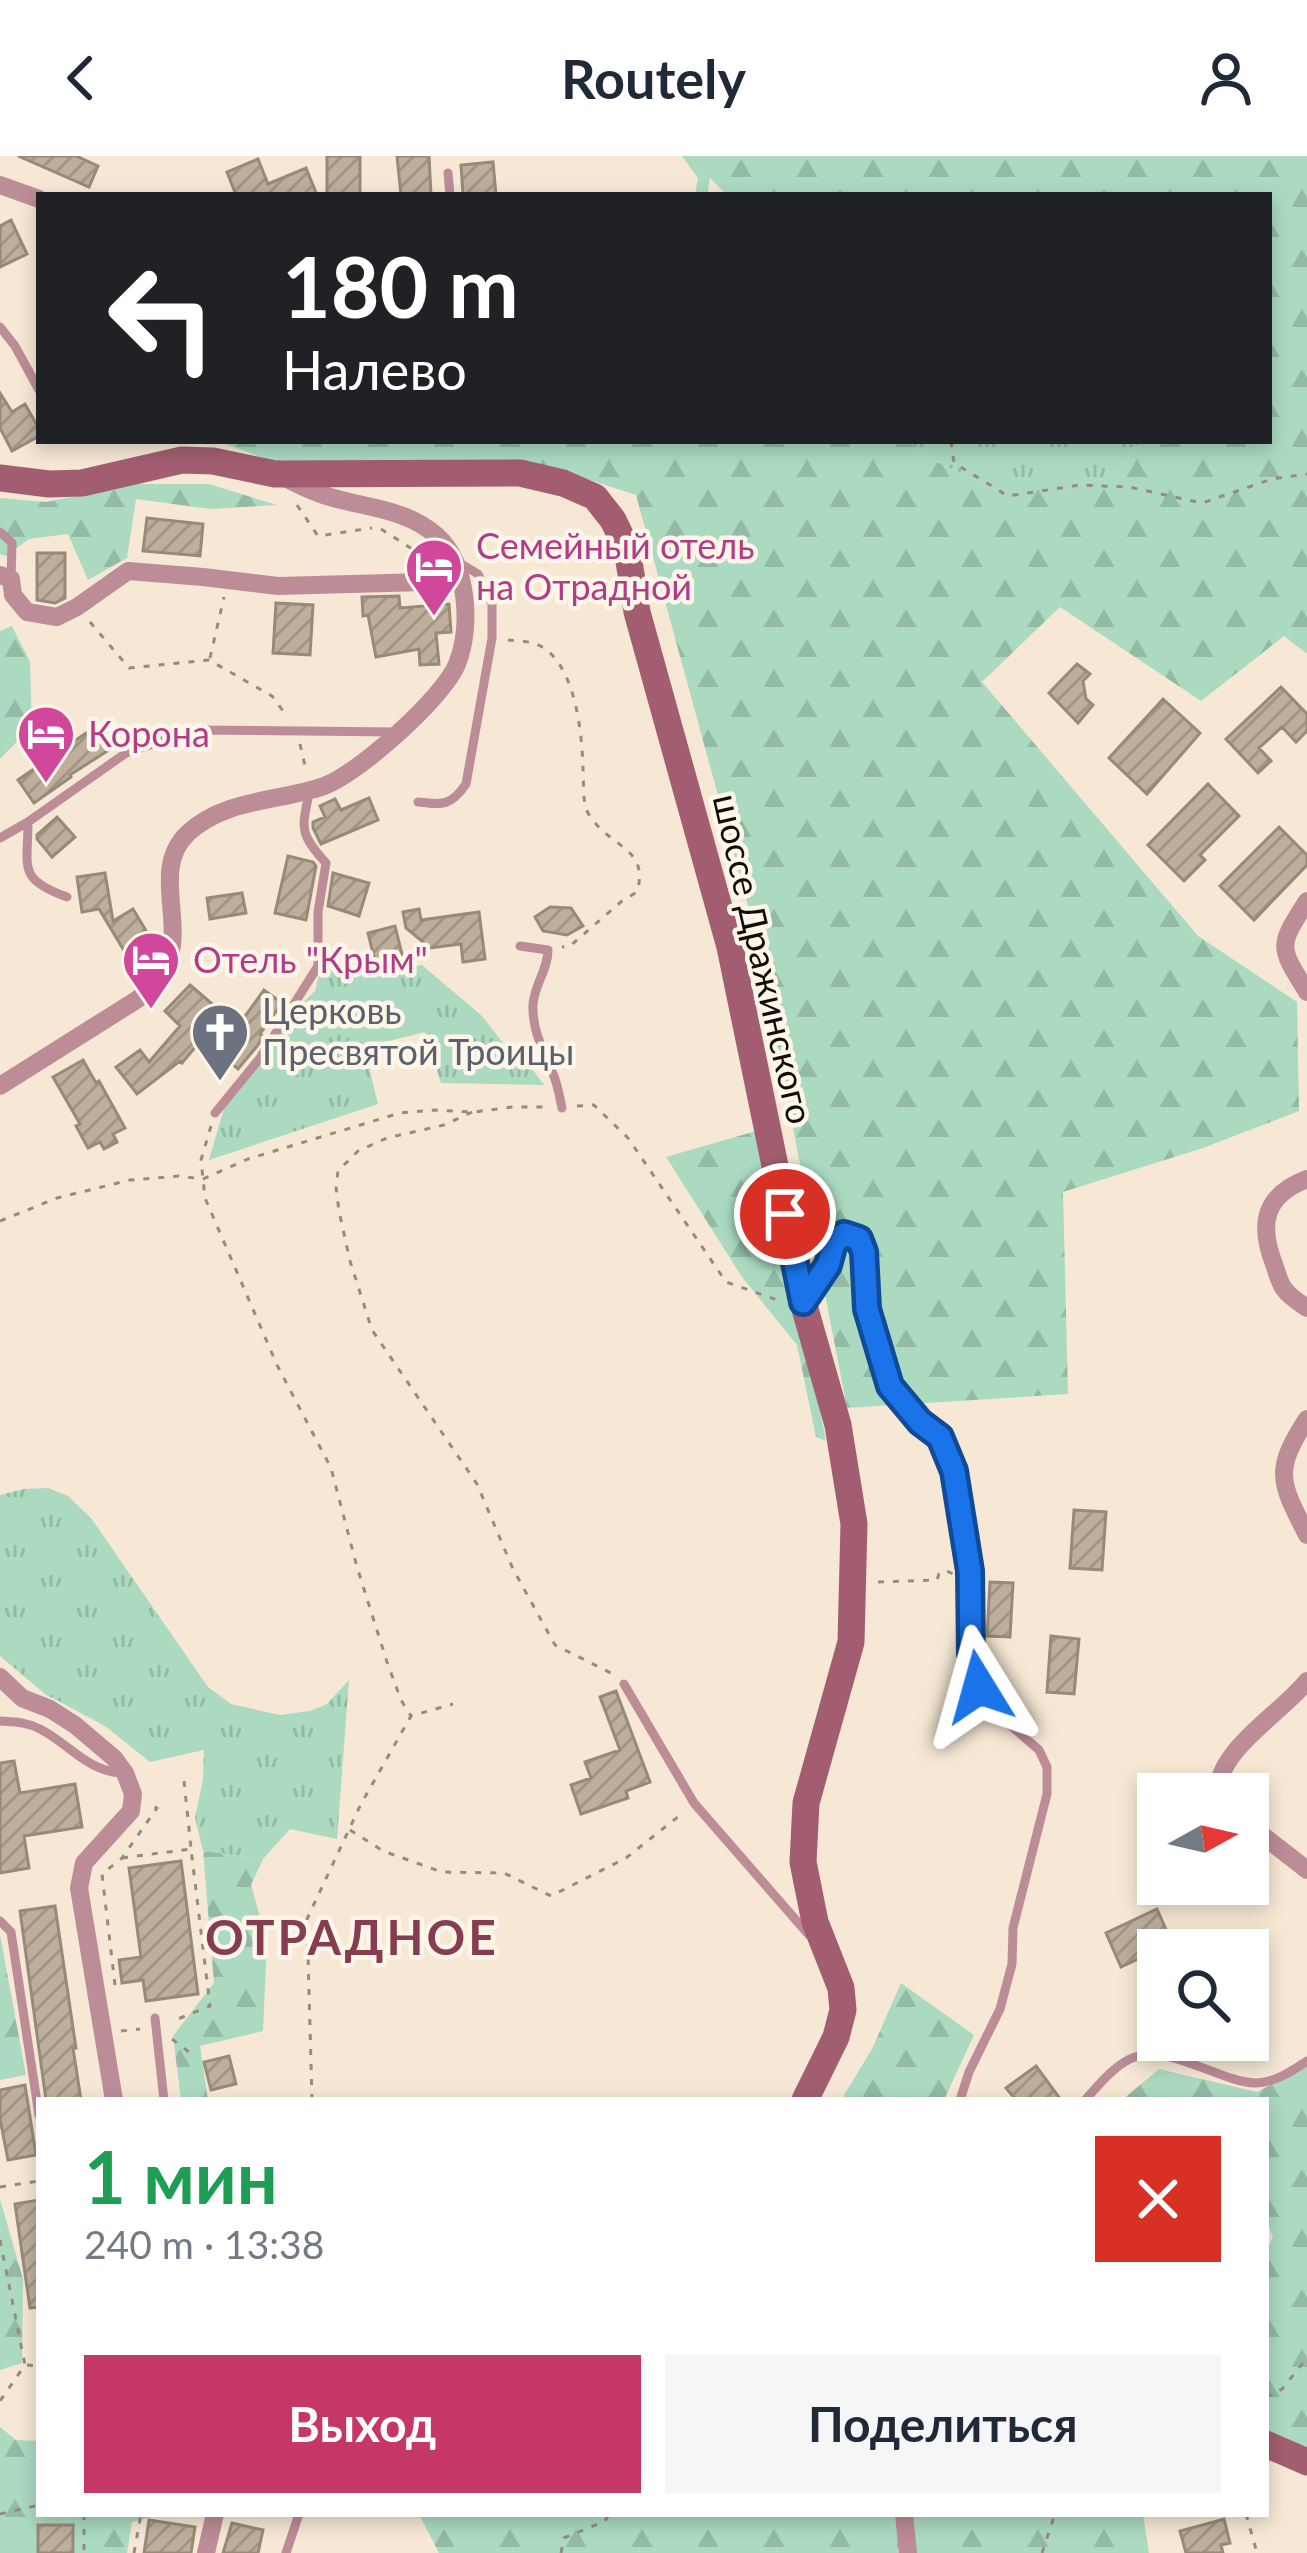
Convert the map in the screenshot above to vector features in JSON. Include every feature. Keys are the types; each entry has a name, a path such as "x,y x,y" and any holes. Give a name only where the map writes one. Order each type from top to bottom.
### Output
{"main road":[{"name":"шоссе Дражинского","path":"5,479 82,483 182,460 213,461 275,474 520,473 595,497 614,520 627,548 637,611 730,947 803,1302 838,1425 854,1524 851,1642 806,1803 803,1862 807,1892 841,1988 842,2010 836,2037 806,2097"},
{"path":"1269,2445 1307,2462"}],"street":[{"path":"0,185 36,198"},
{"path":"0,1085 138,999 154,983 169,958 174,926 169,882 173,857 184,836 223,810 327,785 420,712 456,667 466,628 454,559 442,540 402,515 319,494 275,474"},
{"path":"5,577 27,612 57,617 128,571 278,586 460,581"},
{"path":"1307,901 1285,936 1286,956 1307,992"},
{"path":"1307,1179 1288,1186 1272,1203 1266,1224 1267,1247 1283,1289 1307,1308"},
{"path":"1307,1419 1282,1468 1289,1500 1307,1535"},
{"path":"0,1677 22,1698 75,1724 114,1758 134,1794 131,1811 84,1863 79,1888 114,2097"},
{"path":"1221,1773 1227,1760 1307,1681"},
{"path":"1269,1840 1307,1870"},
{"path":"206,2553 214,2517"},
{"path":"904,2517 908,2553"}],"lane":[{"path":"448,172 450,192"},
{"path":"0,327 36,385"},
{"path":"0,532 12,544 5,577"},
{"path":"418,802 440,805 456,800 466,784 492,638 492,604 478,574 454,559"},
{"path":"0,838 126,752 173,735 194,730 398,732"},
{"path":"215,1113 260,1058 318,966 318,912 326,863 311,847 302,827 310,789"},
{"path":"28,822 26,856 33,880 67,897"},
{"path":"520,946 548,950 548,964 533,1000 534,1027 562,1108"},
{"path":"803,1302 828,1265 834,1243 844,1234 859,1239 867,1309 890,1386 920,1422 940,1437 954,1471 970,1571 971,1653 979,1687 1002,1718 1039,1750 1047,1767 1047,1794 1012,1928 1012,1964 1000,2009 961,2097"},
{"path":"624,1684 694,1804 827,1954"},
{"path":"0,1721 42,1730 94,1766 125,1773"},
{"path":"0,1921 11,1932 36,2097"},
{"path":"156,2023 164,2097"},
{"path":"1088,2097 1134,2057 1163,2056 1255,2083 1281,2078 1307,2061"},
{"path":"286,2553 298,2517"}],"path":[{"path":"951,444 954,463 1008,496 1080,485 1129,487 1202,503 1272,478 1307,474"},
{"path":"297,505 318,536 378,527 460,581"},
{"path":"209,659 227,581"},
{"path":"77,608 129,668 209,659 272,696 297,731 310,789"},
{"path":"492,638 538,644 562,666 581,724 586,810 610,840 634,855 642,875 637,892 570,946 548,950"},
{"path":"0,1221 57,1198 130,1180 203,1179 248,1159 400,1113 594,1105 628,1138 726,1282 782,1302 803,1302"},
{"path":"474,1112 444,1125 387,1138 358,1151 338,1171 338,1211 350,1261 372,1330 477,1484 513,1569 555,1645 614,1674 624,1684"},
{"path":"215,1113 201,1160 205,1198 277,1365 331,1468 381,1643 411,1716"},
{"path":"853,1583 937,1580 945,1570 954,1580"},
{"path":"312,2097 307,1919 349,1829 411,1716 453,1704"},
{"path":"121,2032 210,2006 184,1781"},
{"path":"349,1829 383,1851 442,1872 504,1873 551,1896 626,1858 694,1804"},
{"path":"116,1987 101,1874 122,1858 191,1849"},
{"path":"156,2023 193,2055"},
{"path":"0,2187 36,2181"},
{"path":"0,2240 25,2365 1,2399"},
{"path":"1269,2396 1282,2389 1307,2358"},
{"path":"25,2365 36,2366"},
{"path":"0,2514 36,2506"},
{"path":"84,2517 84,2553"},
{"path":"134,2553 140,2517"},
{"path":"561,2553 564,2538 607,2517"},
{"path":"1042,2553 1054,2517"},
{"path":"1247,2517 1257,2553"}],"green space":[{"path":"682,156 1307,156 1307,654 1284,636 1201,701 1060,607 982,682 1198,936 1297,1002 1299,1111 1203,1148 1063,1192 1068,1394 847,1408 755,931 636,495 550,467 294,469 225,444 911,444 924,456 997,490 1064,490 1119,473 1138,444 1272,444 1272,192 724,192 710,178 708,192 696,192 698,178"},
{"path":"911,444 1138,444 1119,473 1064,490 997,490 924,456"},
{"path":"136,484 209,484 277,505 210,509 136,499 127,558 88,580 68,534 29,539 6,556 0,554 0,498 46,502"},
{"path":"12,626 30,662 32,726 0,759 0,631"},
{"path":"422,965 482,1016 544,1085 441,1083 425,1032 364,1047 378,1104 209,1160 226,1101 277,1028 315,991 321,966 344,975"},
{"path":"756,1131 794,1280 826,1441 816,1437 797,1345 742,1277 666,1157"},
{"path":"48,1488 68,1496 91,1518 208,1687 231,1704 280,1715 310,1711 327,1704 349,1680 337,1839 290,1829 263,1859 203,1851 195,1818 204,1750 150,1762 105,1726 45,1694 0,1656 0,1495"},
{"path":"203,1851 263,1859 251,1885 267,1941 263,2031 200,2046 208,2097 181,2097 173,2036 214,1983"},
{"path":"0,1935 26,2075 0,2080"},
{"path":"901,1983 974,2035 945,2097 843,2097 872,2049"},
{"path":"1307,2065 1307,2472 1269,2456 1269,2246 1273,2237 1269,2227 1269,2097 1126,2097 1159,2069 1257,2092"},
{"path":"0,2199 23,2279 22,2363 0,2370"},
{"path":"0,2427 16,2440 36,2441 36,2517 152,2517 132,2522 127,2553 0,2553"},
{"path":"421,2517 1143,2517 1149,2553 439,2553"}],"building":[{"path":"18,156 76,156 98,166 89,187"},
{"path":"327,156 360,156 360,192 327,192"},
{"path":"397,156 429,156 431,192 401,192"},
{"path":"258,159 268,184 306,168 316,192 235,192 227,172"},
{"path":"493,162 496,192 463,192 461,165"},
{"path":"11,220 27,254 0,267 0,226"},
{"path":"0,393 12,412 25,404 36,424 36,438 12,451 0,428"},
{"path":"147,518 203,524 200,556 143,551"},
{"path":"37,553 65,553 65,598 55,603 37,600"},
{"path":"399,596 400,608 449,604 451,632 436,633 439,664 420,665 419,649 376,657 362,597"},
{"path":"276,603 313,605 310,655 273,653"},
{"path":"1077,664 1090,674 1083,681 1086,699 1093,705 1078,723 1049,693"},
{"path":"1281,687 1307,714 1307,731 1296,742 1282,727 1259,748 1271,761 1258,773 1226,739"},
{"path":"1163,699 1200,733 1147,794 1109,758"},
{"path":"107,731 115,746 34,803 18,780 86,733 91,740"},
{"path":"1208,784 1239,816 1200,855 1205,860 1184,881 1148,845"},
{"path":"369,798 378,820 321,844 313,828 313,822 325,817 320,806 335,799 341,810"},
{"path":"57,817 75,837 52,857 37,835"},
{"path":"1279,827 1307,855 1307,865 1254,920 1220,886"},
{"path":"288,856 316,866 306,920 275,913"},
{"path":"105,873 113,921 133,909 151,939 126,954 99,909 82,912 77,877"},
{"path":"333,873 369,883 359,916 328,906"},
{"path":"242,893 246,913 210,919 207,898"},
{"path":"550,907 571,908 583,926 567,935 543,931 535,917"},
{"path":"419,909 421,920 479,912 485,959 463,962 461,944 430,948 406,928 403,912"},
{"path":"395,926 403,958 376,965 368,933"},
{"path":"190,985 238,1026 264,990 282,1003 238,1069 202,1039 182,1063 137,1094 116,1067 140,1050 149,1062 180,1026 165,1011"},
{"path":"83,1060 125,1128 113,1134 117,1142 104,1149 100,1142 88,1148 53,1077"},
{"path":"1074,1510 1106,1512 1102,1570 1070,1568"},
{"path":"990,1582 1013,1583 1010,1637 987,1636"},
{"path":"1051,1636 1079,1639 1074,1694 1047,1692"},
{"path":"616,1691 650,1782 626,1791 628,1798 581,1814 571,1785 591,1778 585,1762 620,1750 600,1697"},
{"path":"14,1761 20,1793 75,1784 82,1827 24,1836 29,1868 0,1873 0,1763"},
{"path":"181,1861 198,1994 146,2001 143,1980 122,1983 119,1960 141,1957 129,1868"},
{"path":"55,1906 81,2097 46,2097 20,1911"},
{"path":"1157,1909 1166,1929 1137,1929 1137,1959 1121,1967 1106,1933"},
{"path":"229,2056 236,2084 211,2090 204,2062"},
{"path":"1036,2066 1059,2097 1014,2097 1006,2088"},
{"path":"25,2085 36,2155 8,2160 0,2090"},
{"path":"36,2200 36,2307 30,2308 15,2204"},
{"path":"1224,2519 1230,2543 1221,2545 1223,2553 1186,2553 1180,2531"},
{"path":"149,2520 195,2527 191,2553 144,2553"},
{"path":"232,2523 263,2530 258,2553 223,2553"},
{"path":"38,2525 73,2525 73,2553 38,2553"}],"place":[{"name":"Семейный отель на Отрадной","path":"434,618"},
{"name":"Корона","path":"46,785"},
{"name":"Отель \"Крым\"","path":"151,1011"},
{"name":"Церковь Пресвятой Троицы","path":"220,1083"}],"district":[{"name":"ОТРАДНОЕ","path":"352,1938"}],"route":[{"path":"785,1214 803,1302 828,1265 834,1243 844,1234 859,1239 867,1309 890,1386 920,1422 940,1437 954,1471 970,1571 971,1653 979,1687"}]}
